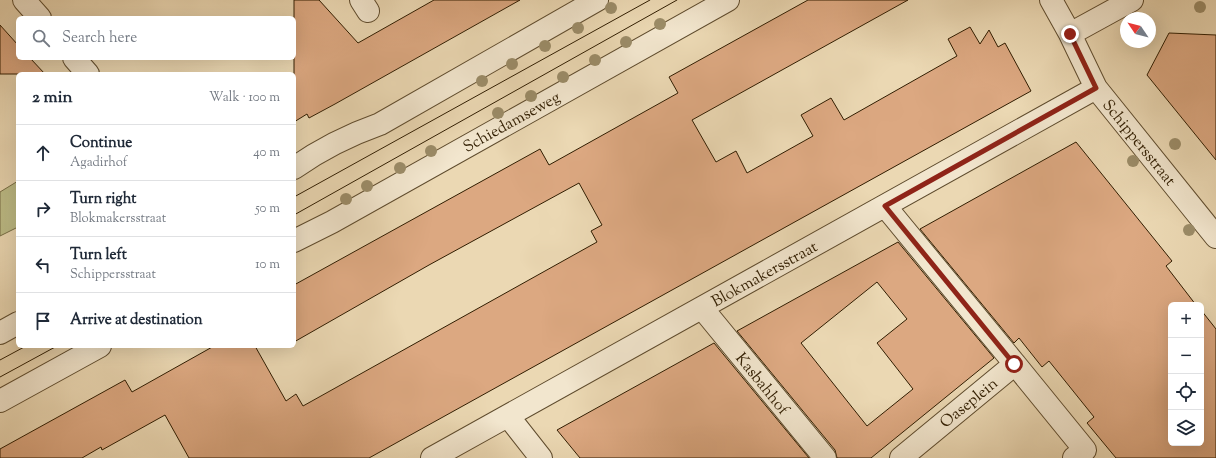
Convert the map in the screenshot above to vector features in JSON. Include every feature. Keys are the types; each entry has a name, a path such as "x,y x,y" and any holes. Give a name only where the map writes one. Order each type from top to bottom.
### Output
{"street":[{"path":"24,0 38,16"},
{"path":"296,167 321,150 342,139 380,124 597,0"},
{"name":"Schiedamseweg","path":"296,240 332,222 728,0"},
{"name":"Schippersstraat","path":"1051,0 1070,34 1096,88 1216,237"},
{"path":"1070,34 1132,0"},
{"path":"76,60 86,72"},
{"name":"Blokmakersstraat","path":"432,458 1096,88"},
{"path":"885,206 1014,364 1084,455"},
{"name":"Kasbahhof","path":"702,308 825,458"},
{"path":"0,333 16,324"},
{"path":"0,401 96,348"},
{"name":"Oaseplein","path":"901,458 1014,364"},
{"path":"508,416 540,458"}],"green space":[{"path":"16,182 16,228 0,236 0,192"}],"building":[{"path":"294,0 319,0 358,43 434,0 520,0 335,104 309,118 307,114 296,121 296,72 294,72 294,60 296,60 296,16 294,16"},
{"path":"808,0 908,0 692,120 716,162 736,151 747,173 813,136 801,115 831,98 844,120 957,56 948,39 970,27 980,44 989,30 998,47 1005,43 1031,91 369,458 189,458 165,415 102,450 101,447 82,458 0,458 0,449 125,380 132,392 210,348 256,348 286,401 296,394 303,406 597,242 591,231 602,225 579,183 429,265 296,341 296,284 540,149 549,165 678,93 669,77"},
{"path":"0,25 16,43 16,60 32,60 43,72 16,72 16,74 0,74"},
{"path":"1169,33 1216,35 1216,160 1147,75"},
{"path":"1076,142 1172,261 1166,266 1194,302 1168,302 1168,446 1204,446 1204,314 1216,329 1216,458 1116,458 1087,423 1094,417 1049,361 1042,367 1019,338 1014,343 920,229"},
{"path":"898,242 994,358 871,458 837,458 835,450 737,331","holes":["877,282 907,319 877,343 913,389 867,426 801,343"]},
{"path":"714,343 809,458 580,458 557,430"}],"tram line":[{"path":"296,196 650,0"},
{"path":"296,214 677,0"},
{"path":"0,360 22,348"},
{"path":"0,377 53,348"}],"route":[{"path":"1014,364 885,206 1096,88 1070,34"}]}
